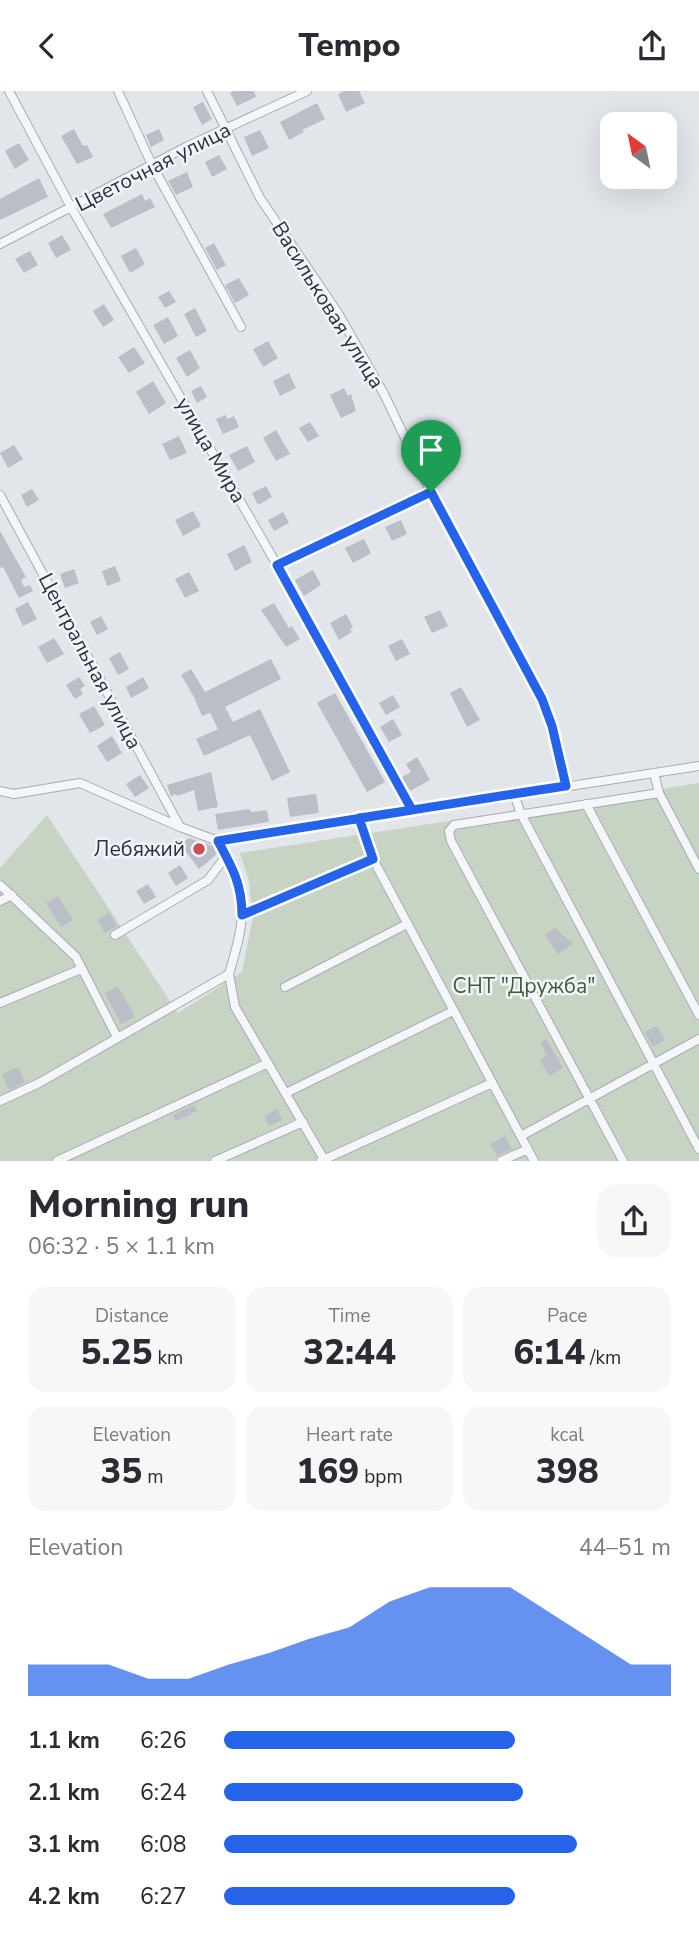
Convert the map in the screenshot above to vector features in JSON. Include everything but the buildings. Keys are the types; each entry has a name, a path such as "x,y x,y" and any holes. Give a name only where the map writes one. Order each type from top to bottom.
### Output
{"street":[{"name":"улица Мира","path":"9,91 72,209 277,565 412,810"},
{"path":"117,91 152,165 241,327"},
{"name":"Васильковая улица","path":"207,91 260,198 344,324 384,394 431,492 542,699 552,726 566,786"},
{"name":"Цветочная улица","path":"0,244 72,209 152,165 307,91"},
{"path":"277,565 431,492"},
{"name":"Центральная улица","path":"0,495 180,827"},
{"path":"0,791 14,794 80,783 218,841 699,767"},
{"path":"654,773 659,793 699,869"},
{"path":"623,1161 450,841 450,831 454,825 659,793"},
{"path":"514,794 521,814 699,1149"},
{"path":"586,804 699,1015"},
{"path":"359,818 373,859 534,1161"},
{"path":"218,841 236,875 242,895 242,930 229,974 234,1007 324,1160 492,1083"},
{"path":"115,935 208,880 226,856"},
{"path":"242,915 373,859"},
{"path":"0,885 76,957 117,1037"},
{"path":"0,901 12,895"},
{"path":"285,987 407,925"},
{"path":"0,1003 81,969"},
{"path":"0,1101 39,1083 229,974"},
{"path":"286,1093 453,1010"},
{"path":"521,1136 699,1039"},
{"path":"57,1161 268,1063"},
{"path":"215,1161 303,1122"},
{"path":"501,1161 528,1149"}],"green space":[{"name":"СНТ \"Дружба\"","path":"699,783 699,1161 0,1161 0,868 47,815 178,1013 242,972 253,917 249,881 240,853"}],"place":[{"name":"Лебяжий","path":"199,849"}],"route":[{"path":"431,492 277,565 412,810 359,818 218,841 236,875 242,895 242,915 373,859 359,818 412,810 566,786 552,726 542,699 431,492"}]}
